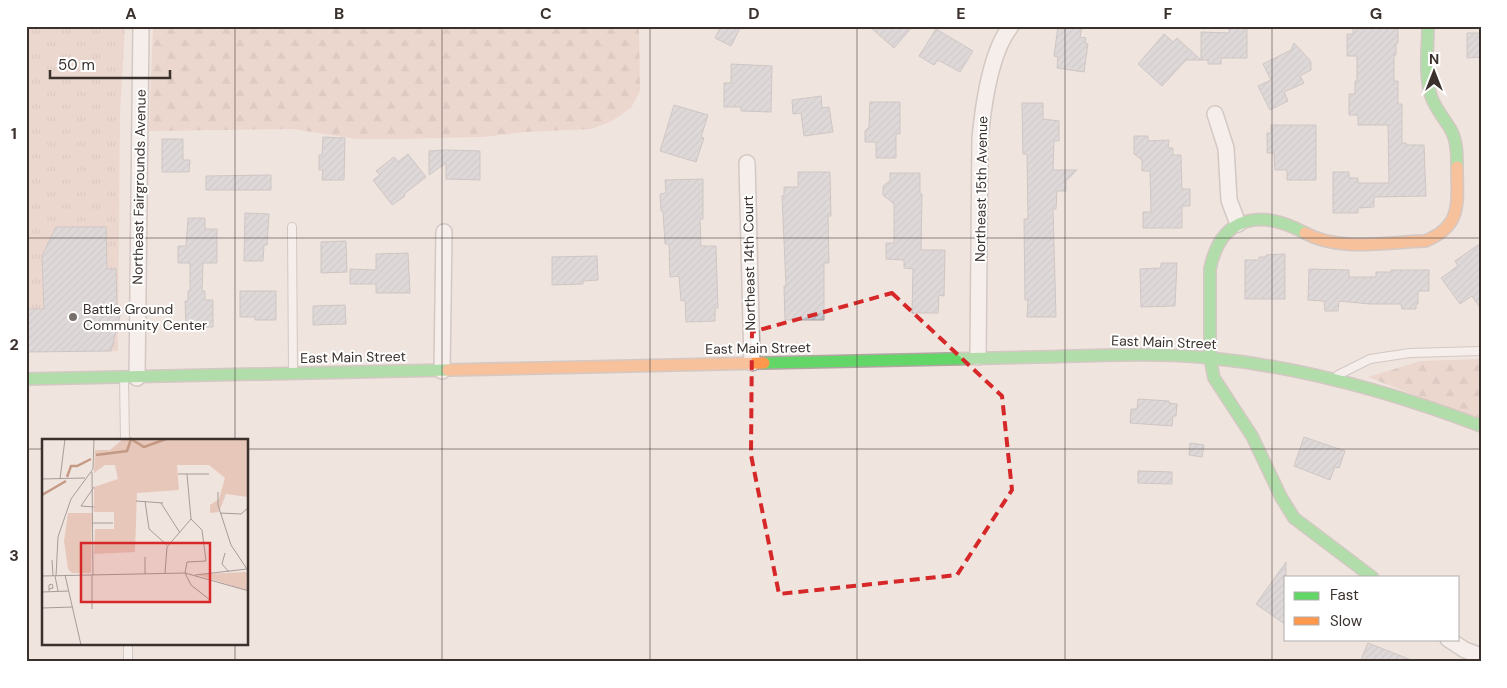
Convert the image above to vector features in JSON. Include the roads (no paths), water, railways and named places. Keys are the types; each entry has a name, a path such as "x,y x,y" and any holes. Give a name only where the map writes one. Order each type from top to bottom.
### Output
{"main road":[{"path":"1371,576 1294,518 1281,497 1252,436 1214,378 1210,358 1211,257 1216,245 1224,234 1238,224 1254,220 1274,220 1288,224 1318,239 1336,242 1425,240 1437,236 1448,228 1456,209 1456,149 1451,131 1438,110 1430,91 1428,80 1428,26"},
{"name":"East Main Street","path":"26,379 442,371 978,357 1148,355 1210,358 1276,366 1370,387 1427,405 1481,426"}],"street":[{"name":"Northeast Fairgrounds Avenue","path":"131,378 141,26"},
{"name":"Northeast 15th Avenue","path":"978,357 980,139 982,108 989,77 1007,27"},
{"path":"1215,114 1226,148 1229,200 1238,224"},
{"name":"Northeast 14th Court","path":"747,163 752,363"},
{"path":"442,371 444,232"},
{"path":"1450,640 1465,650 1481,656"}],"lane":[{"path":"292,227 293,373"},
{"path":"1332,378 1370,359 1410,353 1481,351"},
{"path":"125,439 131,378"},
{"path":"128,646 128,662"}],"place":[{"name":"Battle Ground Community Center","path":"73,317"}]}
